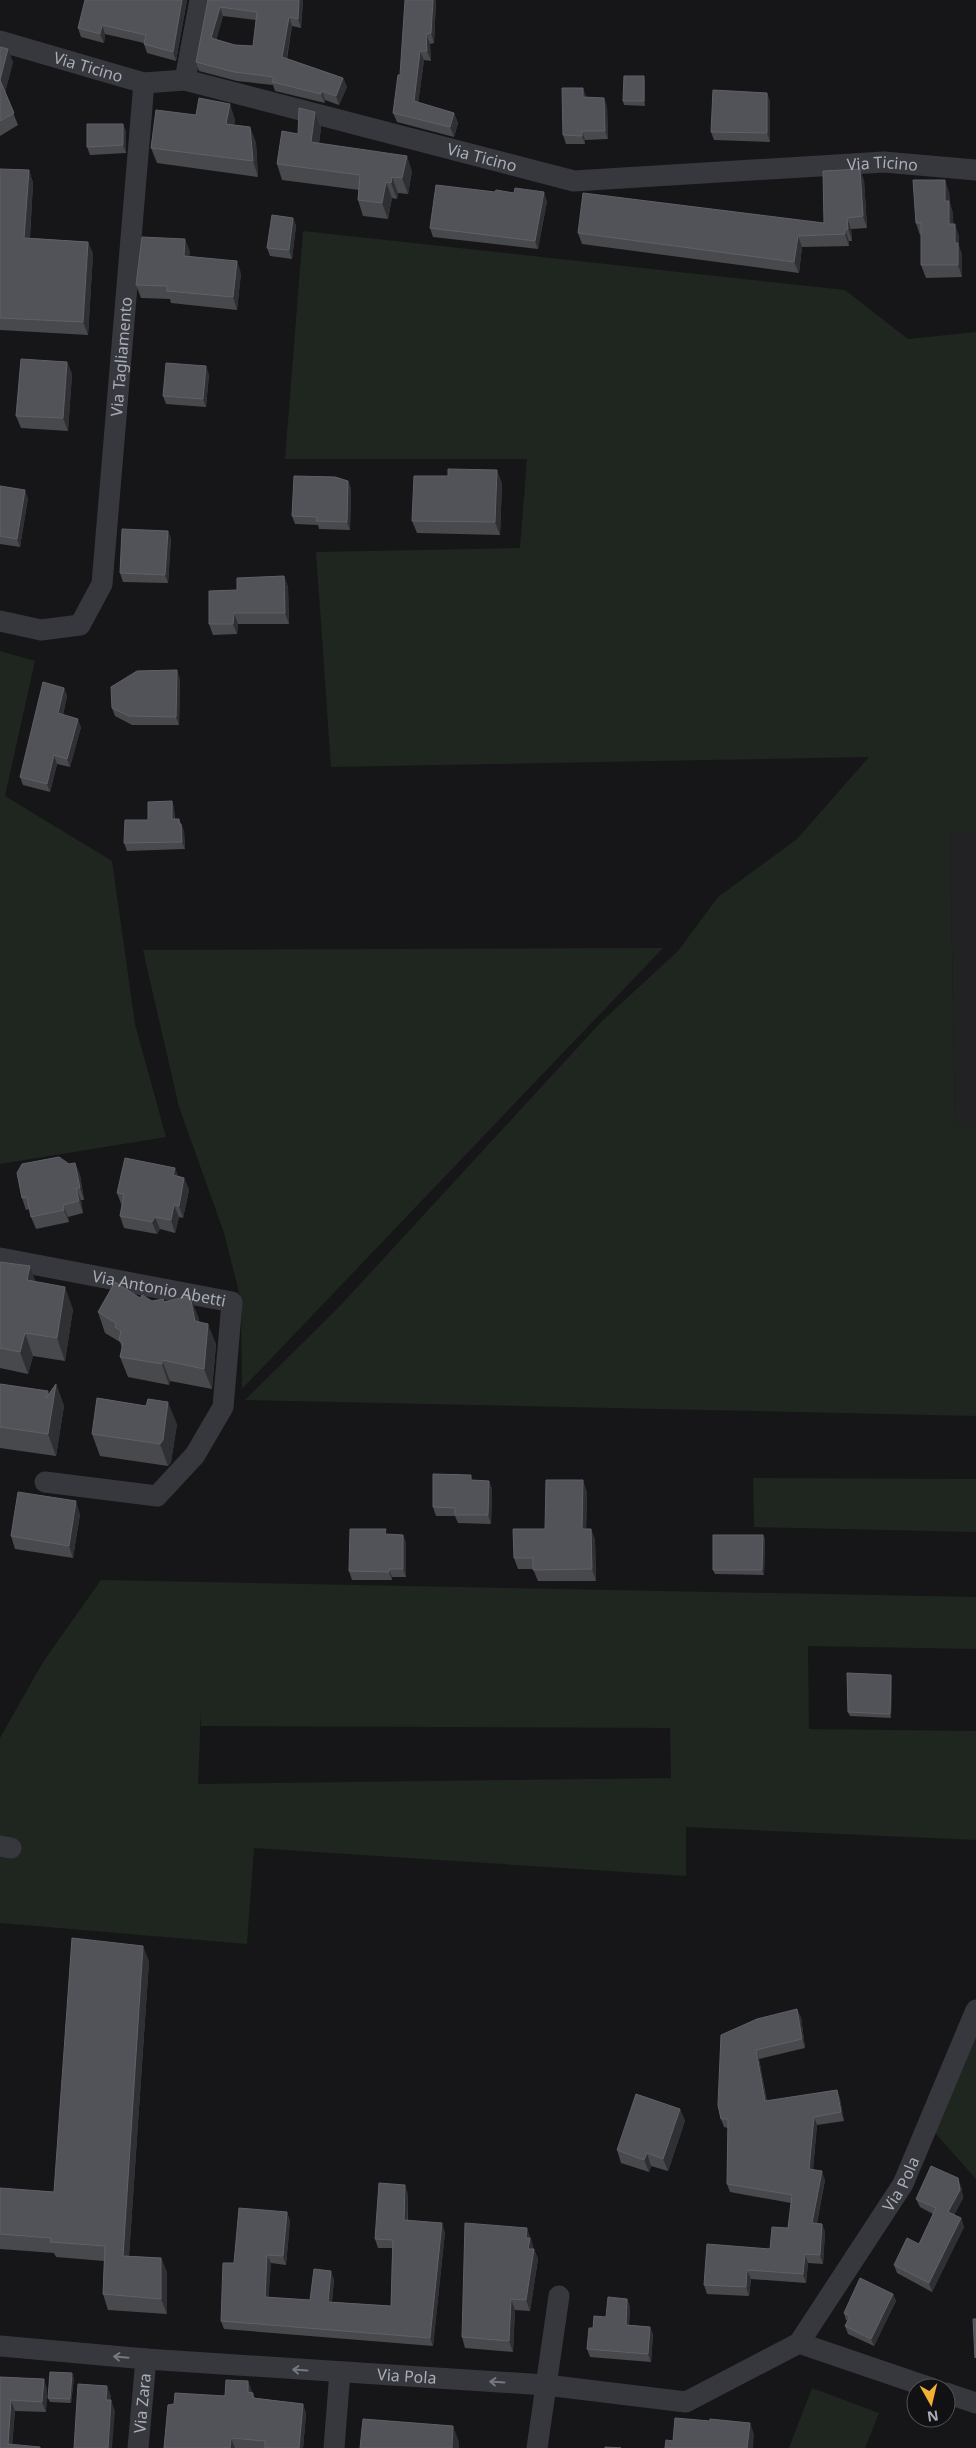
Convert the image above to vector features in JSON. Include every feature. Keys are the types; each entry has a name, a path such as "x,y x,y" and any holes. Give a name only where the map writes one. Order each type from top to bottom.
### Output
{"street":[{"path":"184,80 200,0"},
{"name":"Via Ticino","path":"0,41 144,83 184,80 574,182 884,162 976,170"},
{"name":"Via Tagliamento","path":"0,621 41,630 80,624 102,584 144,83"},
{"name":"Via Antonio Abetti","path":"0,1258 232,1302 223,1407 195,1455 157,1496 45,1482"},
{"name":"Via Pola","path":"0,2346 146,2359 546,2385 686,2402 799,2343 903,2184 976,2010"},
{"path":"537,2448 559,2296"},
{"path":"799,2343 906,2379"},
{"name":"Via Zara","path":"138,2448 146,2359"},
{"path":"334,2448 340,2372"},
{"path":"956,2396 976,2403"}],"shaded area":[{"path":"303,231 845,290 908,339 976,332 976,833 950,833 955,1124 976,1127 976,1416 245,1400 339,1307 602,1021 678,951 718,897 797,839 869,757 331,767 316,552 520,548 527,459 285,459"},
{"path":"0,651 35,661 5,796 112,861 135,1024 166,1137 0,1164"},
{"path":"950,832 976,833 976,1127 955,1125"},
{"path":"663,948 242,1389 241,1300 224,1233 179,1107 143,950"},
{"path":"753,1478 976,1479 976,1532 754,1527"},
{"path":"101,1580 976,1597 976,1649 808,1646 809,1729 976,1731 976,1840 686,1827 686,1876 254,1848 247,1944 0,1923 0,1738 43,1662","holes":["201,1708 201,1726 670,1728 671,1778 198,1784"]},
{"path":"976,2010 976,2179 928,2125"},
{"path":"812,2388 879,2413 865,2448 789,2448"}],"building":[{"path":"85,0 182,0 173,52 144,44 146,35 102,25 100,34 78,28"},
{"path":"208,0 299,0 298,19 289,17 282,57 343,78 336,96 322,91 321,94 272,82 274,77 234,72 196,62","holes":["220,7 257,12 253,46 235,45 211,38"]},
{"path":"405,0 433,0 431,33 426,34 427,51 420,51 414,101 454,113 450,127 393,113 398,75 400,75"},
{"path":"0,47 8,49 0,80"},
{"path":"624,76 644,76 644,101 623,101"},
{"path":"0,80 14,113 0,121"},
{"path":"562,88 583,88 583,97 604,98 605,131 582,131 582,136 563,135"},
{"path":"713,90 767,93 767,133 711,132"},
{"path":"199,98 230,104 226,124 250,127 253,161 151,148 156,110 196,115"},
{"path":"299,108 315,112 311,142 407,156 402,178 392,177 391,183 386,182 382,203 358,200 360,175 277,164 282,131 298,134"},
{"path":"87,124 123,124 123,145 87,147"},
{"path":"0,169 29,170 24,238 88,242 83,322 0,318"},
{"path":"860,169 863,216 847,218 848,229 845,229 845,234 798,236 794,262 578,233 583,193 824,223 823,171"},
{"path":"913,180 945,180 945,201 949,201 949,224 955,224 955,243 958,243 958,265 921,265 921,223 916,223"},
{"path":"436,185 495,192 496,190 514,193 515,188 544,192 535,241 430,228"},
{"path":"272,215 293,218 289,250 267,248"},
{"path":"142,237 185,239 184,256 237,261 233,297 167,291 167,286 136,285"},
{"path":"21,359 67,362 63,418 16,416"},
{"path":"166,363 206,366 203,399 163,396"},
{"path":"448,469 497,470 495,522 412,521 414,476 448,476"},
{"path":"294,476 335,477 348,481 347,522 316,521 317,517 292,516"},
{"path":"0,486 25,490 17,539 0,536"},
{"path":"122,529 168,531 165,575 120,573"},
{"path":"284,576 285,613 234,613 233,624 209,624 209,591 237,590 237,578"},
{"path":"177,670 176,717 129,716 112,708 111,687 137,671"},
{"path":"43,682 64,688 58,713 78,719 67,759 54,755 47,784 20,777"},
{"path":"172,801 172,819 179,819 182,842 124,843 125,820 148,820 148,802"},
{"path":"59,1157 69,1164 75,1163 80,1188 76,1188 79,1201 63,1205 64,1210 31,1217 27,1197 22,1198 17,1173 22,1164"},
{"path":"125,1158 175,1168 173,1175 184,1178 179,1206 174,1205 171,1220 155,1217 152,1222 120,1216 124,1194 117,1193"},
{"path":"0,1262 30,1266 27,1280 65,1287 57,1338 25,1333 20,1352 0,1348"},
{"path":"115,1282 140,1298 142,1295 152,1301 163,1299 164,1302 190,1296 195,1321 208,1324 204,1369 162,1360 162,1364 120,1357 123,1343 119,1340 121,1331 115,1327 116,1323 98,1312"},
{"path":"0,1384 48,1391 46,1398 56,1384 48,1434 0,1427"},
{"path":"97,1398 146,1406 148,1399 168,1402 163,1440 160,1444 92,1434"},
{"path":"433,1474 471,1475 471,1480 489,1481 488,1515 455,1515 455,1508 433,1507"},
{"path":"546,1480 583,1480 582,1529 591,1529 592,1569 533,1570 533,1558 514,1558 513,1529 545,1529"},
{"path":"18,1492 76,1501 69,1546 11,1536"},
{"path":"350,1529 386,1529 385,1534 403,1535 403,1569 389,1569 389,1572 349,1571"},
{"path":"713,1535 763,1535 762,1570 713,1570"},
{"path":"847,1673 891,1675 890,1714 848,1712"},
{"path":"72,1938 143,1946 123,2256 161,2258 161,2299 103,2294 105,2246 50,2242 51,2238 0,2234 0,2188 54,2192"},
{"path":"797,2009 802,2039 756,2050 765,2101 837,2090 841,2112 814,2117 809,2169 822,2171 812,2223 822,2224 820,2255 805,2254 803,2274 747,2270 746,2287 704,2285 707,2244 770,2249 772,2227 788,2228 792,2195 727,2184 728,2119 721,2119 718,2105 721,2035 757,2019"},
{"path":"636,2094 680,2109 663,2159 647,2153 644,2160 617,2150"},
{"path":"931,2166 958,2178 960,2190 948,2212 961,2218 929,2283 894,2265 907,2238 919,2244 936,2208 916,2199"},
{"path":"379,2183 405,2185 404,2220 442,2223 430,2338 221,2321 223,2263 234,2263 239,2208 287,2212 283,2256 267,2255 265,2297 310,2300 314,2269 331,2271 328,2302 391,2306 393,2240 375,2239"},
{"path":"465,2223 527,2228 526,2238 530,2238 528,2249 534,2249 526,2300 511,2299 509,2341 462,2337"},
{"path":"860,2278 893,2294 871,2339 845,2326 850,2316 844,2313"},
{"path":"608,2297 627,2299 626,2325 650,2327 648,2354 587,2349 589,2328 593,2328 594,2316 606,2317"},
{"path":"973,2319 976,2319 975,2358"},
{"path":"50,2372 72,2373 70,2399 48,2398"},
{"path":"0,2377 44,2379 42,2402 11,2400 8,2444 40,2448 0,2448"},
{"path":"226,2380 248,2381 248,2392 253,2393 253,2398 303,2404 299,2448 265,2448 265,2441 231,2438 230,2448 164,2448 168,2405 174,2404 175,2393 225,2396"},
{"path":"78,2384 107,2386 106,2400 111,2400 108,2448 74,2448"},
{"path":"675,2418 750,2423 747,2448 665,2448 666,2440 673,2441"},
{"path":"363,2419 453,2426 452,2448 360,2448"}]}
